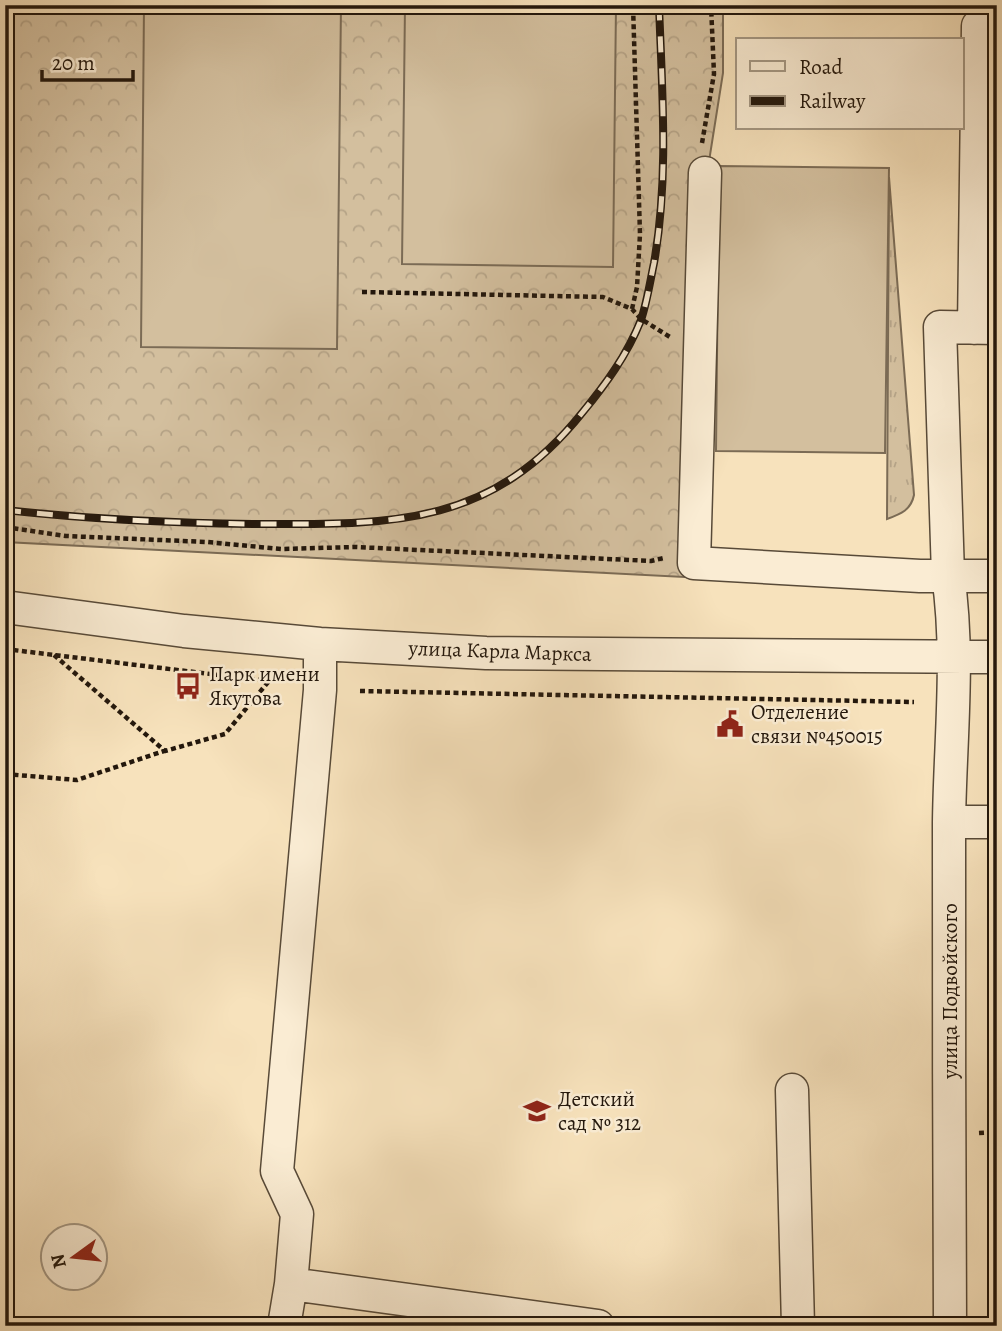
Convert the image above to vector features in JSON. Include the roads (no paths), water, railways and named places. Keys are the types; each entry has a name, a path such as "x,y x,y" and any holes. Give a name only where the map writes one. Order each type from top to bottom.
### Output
{"street":[{"path":"986,328 978,26 997,26"},
{"path":"705,173 694,563 920,576 997,576"},
{"name":"улица Подвойского","path":"950,1326 949,822 954,657 953,610 948,575 940,327 986,328"},
{"name":"улица Карла Маркса","path":"5,607 184,631 320,644 486,653 997,657"},
{"path":"284,1326 291,1284 297,1213 276,1171 320,691 320,644"},
{"path":"949,822 997,822"},
{"path":"792,1090 798,1326"},
{"path":"291,1284 598,1326"}],"railway":[{"path":"5,510 160,522 348,523 392,519 433,512 473,499 510,479 547,451 582,413 615,369 641,320 647,299 662,199 659,5"}],"place":[{"name":"Парк имени Якутова","path":"188,686"},
{"name":"Отделение связи №450015","path":"730,724"},
{"name":"Детский сад № 312","path":"537,1111"}]}
